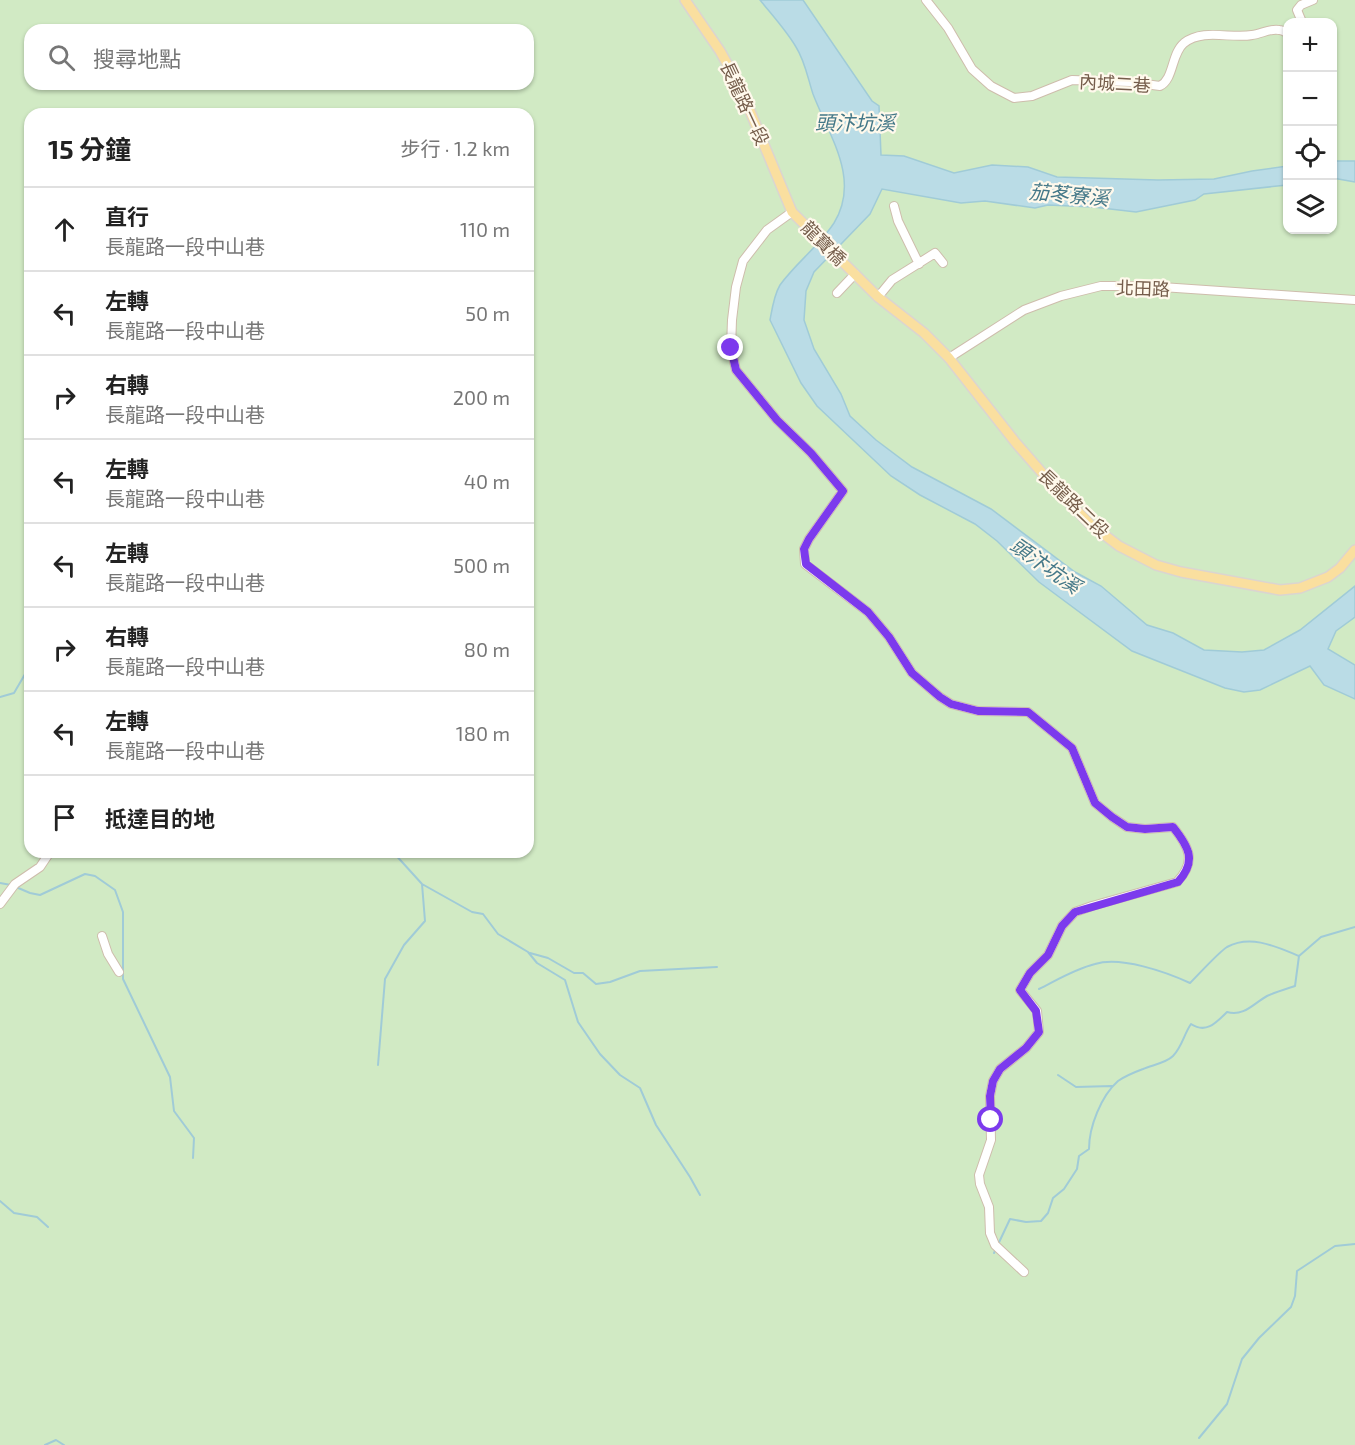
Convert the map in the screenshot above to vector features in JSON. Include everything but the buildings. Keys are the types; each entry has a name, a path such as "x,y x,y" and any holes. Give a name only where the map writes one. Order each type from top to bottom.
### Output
{"main road":[{"name":"長龍路一段","path":"685,0 720,51 740,87 792,212"},
{"name":"龍寶橋","path":"792,212 855,274"},
{"name":"長龍路二段","path":"855,274 878,297 924,333 949,358 1057,490 1090,524 1119,546 1156,565 1180,572 1280,590 1300,588 1328,577 1341,568 1355,550"}],"street":[{"name":"內城二巷","path":"926,0 948,28 972,69 991,86 1014,98 1032,96 1072,80 1130,82 1160,86 1166,81 1176,52 1185,43 1196,38 1205,35 1251,36 1278,29 1283,32"},
{"path":"1300,18 1297,10 1301,5 1313,0"},
{"path":"894,206 898,221 919,264"},
{"path":"792,212 767,230 743,261 736,287 731,348 736,370 777,420 811,453 843,491 809,539 804,549 806,564 868,612 889,637 912,673 940,697 951,704 978,711 1028,712 1072,748 1095,803 1127,827 1145,829 1173,827 1188,847 1187,872 1178,882 1075,912 1062,926 1048,955 1030,973 1020,990 1036,1011 1039,1032 1026,1048 1000,1069 993,1081 990,1096 992,1140 979,1175 989,1207 990,1233 995,1245 1024,1272"},
{"path":"878,297 892,280 935,254 943,262"},
{"path":"837,293 855,274"},
{"name":"北田路","path":"949,358 1024,310 1061,296 1101,286 1147,286 1355,300"},
{"path":"0,904 13,887 40,867 46,858"},
{"path":"102,936 108,954 118,972"}],"green space":[{"path":"0,0 1355,0 1355,1445 0,1445"}],"water":[{"name":"頭汴坑溪","path":"760,0 803,0 872,101 879,106 881,155 904,156 954,173 992,165 1028,167 1057,177 1158,180 1214,179 1283,167 1283,185 1204,194 1195,200 1136,212 1048,205 1035,208 985,201 961,203 882,189 870,214 814,272 806,291 804,320 814,349 841,394 850,416 876,440 912,467 991,509 1075,572 1101,586 1147,625 1173,633 1204,650 1242,652 1264,650 1300,630 1355,586 1355,617 1336,631 1328,649 1355,665 1355,699 1324,685 1310,666 1260,690 1244,692 1225,688 1132,651 1039,582 997,541 975,524 920,495 891,476 817,406 801,383 770,320 780,285 834,223 842,207 843,174 840,158 813,94 804,64 788,35"},
{"path":"1337,161 1355,161 1355,182 1337,179"}],"waterway":[{"path":"0,697 14,693 24,676"},
{"path":"398,858 422,884 472,912 483,914 498,934 528,952 537,963 565,980 578,1022 600,1054 620,1075 640,1088 656,1125 700,1195"},
{"path":"16,887 40,895 85,874 95,876 115,890 123,912 123,979 170,1077 174,1111 194,1138 193,1158"},
{"path":"0,883 11,885"},
{"path":"378,1065 385,979 404,945 425,921 422,884"},
{"path":"994,1253 1010,1219 1026,1222 1041,1221 1048,1213 1053,1198 1064,1189 1077,1169 1079,1156 1089,1149 1091,1131 1097,1112 1106,1095 1118,1081 1173,1056 1191,1024 1201,1028 1210,1026 1227,1012 1239,1013 1267,996 1295,986 1299,956 1321,937 1355,927"},
{"path":"1039,989 1080,969 1106,962 1143,966 1190,983 1223,950 1236,943 1264,943 1299,956"},
{"path":"530,953 548,958 574,973 583,973 596,984 610,982 640,971 717,967"},
{"path":"1058,1075 1076,1087 1112,1086"},
{"path":"0,1201 14,1213 37,1217 48,1227"},
{"path":"1199,1438 1227,1404 1242,1359 1259,1338 1291,1307 1295,1296 1297,1271 1335,1246 1355,1244"},
{"path":"45,1445 56,1440 64,1445"}],"route":[{"path":"731,348 736,370 777,420 811,453 843,491 809,539 804,549 806,564 868,612 889,637 912,673 940,697 951,704 978,711 1028,712 1035,716 1072,748 1095,803 1127,827 1145,829 1173,827 1188,847 1187,872 1178,882 1075,912 1062,926 1048,955 1030,973 1020,990 1036,1011 1039,1032 1026,1048 1000,1069 993,1081 990,1096 991,1120"}],"water label":[{"name":"茄苳寮溪","path":"1069,194"}]}
